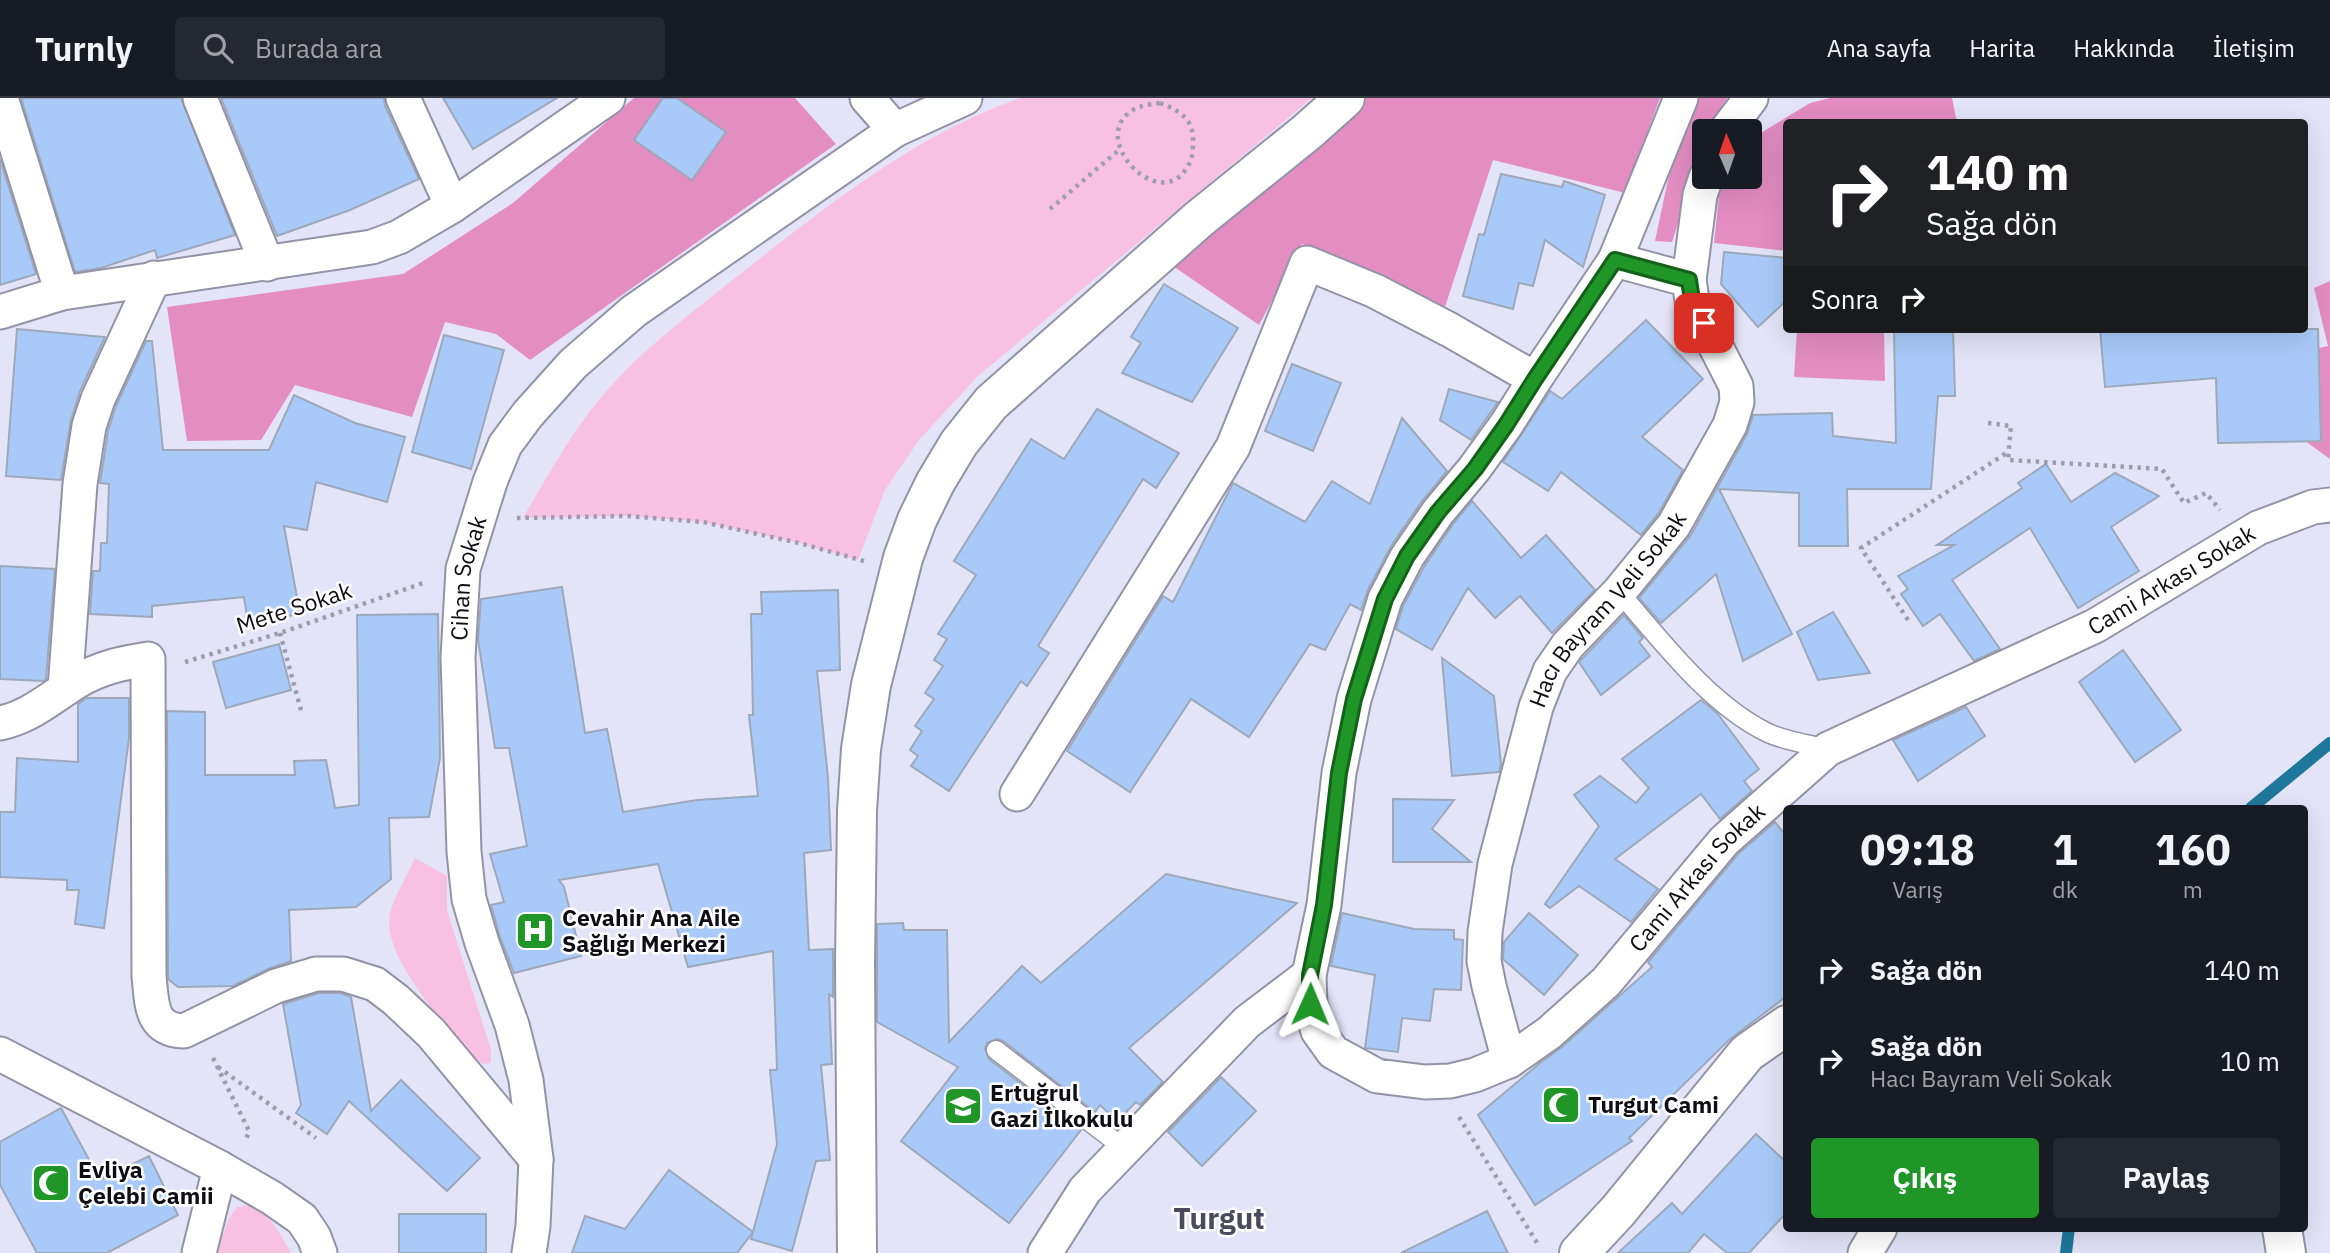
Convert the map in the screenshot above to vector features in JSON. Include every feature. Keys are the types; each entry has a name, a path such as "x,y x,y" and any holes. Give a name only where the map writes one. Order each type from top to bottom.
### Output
{"main road":[{"path":"857,1253 855,963 857,811 862,748 871,685 900,572 917,520 959,443 991,404 1199,219 1345,98"},
{"path":"1579,1253 1618,1211 1747,1054 1783,1028"},
{"path":"2283,1232 2286,1253"}],"street":[{"path":"1,98 62,293"},
{"path":"200,98 267,264"},
{"path":"403,98 452,206"},
{"path":"0,312 62,293 372,247 399,237 452,206 608,98"},
{"path":"867,98 895,130"},
{"name":"Cihan Sokak","path":"529,1253 536,1159 526,1080 512,1025 482,943 470,899 464,852 458,657 463,569 505,445 528,414 573,364 634,311 895,130 965,98"},
{"name":"Cami Arkası Sokak","path":"1681,98 1615,260 1506,425 1407,556 1385,599 1371,638 1339,773 1324,905 1310,975 1310,1004 1318,1031 1333,1052 1377,1076 1438,1082 1475,1075 1508,1060 1549,1033 1606,982 1724,841 1828,749 2095,625 2258,527 2313,507 2330,505"},
{"path":"1735,119 1751,98"},
{"name":"Hacı Bayram Veli Sokak","path":"1508,1060 1484,961 1486,920 1495,864 1536,707 1550,671 1568,645 1619,592 1674,525 1730,425 1737,402 1736,386 1692,300 1689,280 1703,189"},
{"path":"1615,260 1689,280"},
{"path":"1017,794 1233,447 1307,263 1375,291 1535,379"},
{"path":"65,689 80,484 89,426 97,399 154,278"},
{"path":"0,723 11,721 97,671 118,663 148,659 149,976 152,1006 158,1021 169,1031 184,1031 276,986 316,974 343,974 375,984 431,1033 536,1159"},
{"path":"1045,1253 1086,1190 1125,1149 1247,1023 1310,975"},
{"path":"0,1054 228,1172 291,1210 302,1219 314,1237 320,1253"},
{"path":"198,1253 228,1172"},
{"path":"1865,1253 1878,1232"}],"lane":[{"path":"1619,592 1686,669 1743,719 1768,733 1828,749"},
{"path":"996,1050 1125,1149"}],"path":[{"path":"1161,100 1188,119 1194,132 1190,163 1180,178 1165,183 1154,182 1138,170 1119,149 1117,139 1119,125 1127,116 1138,108 1161,100"},
{"path":"1050,209 1119,149"},
{"path":"1988,423 2011,426 2008,460 2162,469 2184,503 2206,493 2220,510 2195,523 2214,554"},
{"path":"1908,620 1861,548 2009,452"},
{"path":"478,519 628,516 703,522 799,543 900,572"},
{"name":"Mete Sokak","path":"148,659 156,657 157,671 280,633 463,569"},
{"path":"280,633 302,714"},
{"path":"197,1026 248,1131 228,1172"},
{"path":"216,1066 316,1138"},
{"path":"1438,1082 1544,1253"}],"shaded area":[{"path":"634,98 795,98 836,144 530,360 496,334 445,322 412,417 295,385 261,440 187,441 167,307 403,274 513,203"},
{"path":"1020,98 1312,98 978,376 919,440 885,490 858,560 799,543 703,522 628,516 523,518 564,449 598,401 641,356 673,328 804,224 872,175 944,131"},
{"path":"1362,98 1660,98 1625,193 1493,160 1443,313 1302,244 1259,325 1170,264"},
{"path":"1691,98 1727,98 1715,119 1692,119 1692,180 1672,242 1655,241 1681,119"},
{"path":"1830,98 1952,98 1956,119 1784,119 1810,103"},
{"path":"1783,120 1783,251 1714,243 1720,189 1762,189 1762,132"},
{"path":"2330,281 2330,459 2305,441 2321,440 2320,391 2301,390 2279,357 2328,346 2314,288"},
{"path":"1797,333 1884,333 1885,381 1794,377"},
{"path":"415,858 447,876 447,910 491,1050 491,1063 484,1064 471,1056 417,989 395,949 390,930 390,913"},
{"path":"247,1205 268,1218 291,1253 216,1253 229,1218 237,1207"}],"building":[{"path":"21,98 181,98 235,235 157,258 155,250 101,268 75,272"},
{"path":"221,98 384,98 385,106 419,179 350,210 277,236"},
{"path":"443,98 557,98 473,149"},
{"path":"663,98 677,98 726,132 692,180 634,140"},
{"path":"0,159 36,274 0,285"},
{"path":"1501,174 1562,187 1564,181 1605,195 1583,267 1545,240 1533,286 1519,283 1513,309 1463,296 1479,234 1484,235"},
{"path":"1724,252 1783,258 1783,304 1758,327 1721,284"},
{"path":"1164,284 1238,328 1192,402 1122,373 1141,343 1131,337"},
{"path":"1646,320 1703,379 1642,437 1683,470 1658,514 1641,535 1561,472 1548,491 1503,462 1550,391 1562,399"},
{"path":"17,329 105,337 80,391 71,420 61,480 6,476"},
{"path":"2308,329 2318,329 2321,441 2218,443 2216,378 2105,387 2100,333 2308,333"},
{"path":"1894,333 1953,333 1955,396 1938,396 1931,489 1847,489 1848,546 1799,546 1799,493 1719,489 1792,634 1743,661 1716,574 1661,623 1639,598 1691,535 1747,434 1753,415 1832,413 1833,436 1896,443"},
{"path":"444,335 504,350 471,469 412,452"},
{"path":"146,341 152,341 163,450 269,450 294,395 355,423 405,437 387,502 316,482 307,530 284,526 300,614 248,623 244,597 152,606 152,617 90,614 93,571 100,571 101,543 107,543 109,484 100,483 108,431 116,406"},
{"path":"1292,364 1341,383 1313,451 1265,431"},
{"path":"1449,389 1498,402 1471,440 1440,420"},
{"path":"1097,409 1179,453 1156,488 1143,479 1038,646 1049,653 1027,686 1021,681 949,791 911,766 918,756 910,750 922,731 915,726 934,699 925,693 943,666 934,660 947,639 938,634 976,575 954,561 1031,439 1064,459"},
{"path":"1402,418 1447,471 1391,546 1368,590 1361,610 1350,604 1325,650 1310,644 1249,737 1191,699 1130,792 1067,751 1163,596 1173,602 1233,483 1305,522 1332,481 1370,504"},
{"path":"2046,464 2071,502 2115,473 2159,496 2111,527 2139,571 2078,608 2030,528 1952,580 2000,649 1974,661 1940,614 1923,626 1901,594 1908,589 1898,576 1954,545 1937,545 2022,488 2018,483"},
{"path":"1472,501 1521,558 1546,535 1595,590 1552,633 1520,596 1495,618 1468,588 1432,650 1396,629 1403,606 1424,567"},
{"path":"0,566 55,569 46,679 43,681 0,679"},
{"path":"562,587 585,733 607,729 623,812 697,800 758,796 749,715 753,715 751,614 762,614 761,592 838,590 840,670 817,671 828,778 831,850 804,853 809,950 833,949 833,997 829,994 832,1064 821,1065 830,1160 816,1161 792,1251 751,1239 777,1144 770,1070 777,1070 773,951 688,967 658,864 559,880 564,887 581,956 514,973 500,937 491,905 504,902 490,854 527,846 509,748 495,748 478,640 481,599"},
{"path":"1833,612 1870,673 1818,680 1797,632"},
{"path":"438,614 440,758 429,817 389,818 391,879 356,907 289,910 291,961 233,986 178,987 169,980 168,975 167,711 205,712 205,775 295,775 294,761 326,760 335,808 359,805 357,615"},
{"path":"1624,615 1643,638 1639,642 1650,656 1601,695 1579,662"},
{"path":"279,644 291,690 226,708 213,662"},
{"path":"2123,650 2181,730 2135,762 2079,682"},
{"path":"1442,658 1494,696 1501,764 1499,772 1452,776"},
{"path":"87,698 129,698 129,738 104,928 75,924 79,890 67,890 67,880 0,877 0,812 15,812 17,758 78,762 78,704"},
{"path":"1701,700 1717,713 1759,769 1744,781 1752,791 1720,819 1701,794 1615,859 1658,889 1631,922 1579,886 1550,908 1545,904 1599,826 1574,795 1600,776 1636,803 1649,788 1622,759"},
{"path":"1966,707 1985,736 1918,781 1893,740"},
{"path":"1393,799 1454,800 1432,829 1471,862 1393,862"},
{"path":"1775,822 1783,832 1783,999 1730,1039 1629,1138 1632,1141 1535,1205 1478,1115 1562,1047 1652,967 1648,962 1738,854"},
{"path":"1166,874 1297,903 1129,1048 1163,1082 1140,1105 1136,1102 1117,1121 1100,1105 1095,1112 1003,1041 997,1039 987,1043 985,1049 989,1059 1081,1130 1009,1223 901,1141 958,1067 877,1022 877,924 903,923 904,930 947,930 949,1042 1022,966 1041,983"},
{"path":"1342,913 1414,929 1454,930 1454,939 1463,940 1461,990 1434,989 1430,1021 1402,1018 1398,1052 1365,1048 1375,975 1331,966"},
{"path":"1529,913 1578,955 1544,995 1503,959 1504,942"},
{"path":"319,993 340,993 351,997 371,1111 401,1080 480,1158 447,1191 349,1101 327,1134 296,1113 301,1105 283,1004"},
{"path":"1221,1077 1256,1111 1202,1166 1168,1132"},
{"name":"Evliya Çelebi Camii","path":"61,1108 100,1180 149,1156 178,1215 107,1253 37,1253 0,1185 0,1142"},
{"path":"1756,1134 1783,1159 1783,1216 1749,1253 1727,1253 1704,1234 1688,1253 1618,1253 1672,1203 1682,1214"},
{"path":"669,1170 753,1232 737,1253 572,1253 585,1216 625,1229"},
{"path":"1487,1211 1508,1253 1401,1253"},
{"path":"399,1214 486,1214 486,1253 399,1253"}],"waterway":[{"path":"2255,805 2330,743"},
{"path":"2066,1253 2069,1232"}],"place":[{"name":"Cevahir Ana Aile Sağlığı Merkezi","path":"535,931"},
{"name":"Turgut Cami","path":"1561,1105"},
{"name":"Ertuğrul Gazi İlkokulu","path":"963,1106"},
{"name":"Evliya Çelebi Camii","path":"51,1183"}],"district":[{"name":"Turgut","path":"1219,1219"}],"route":[{"path":"1310,1004 1310,975 1324,905 1339,773 1354,699 1385,599 1407,556 1506,425 1615,260 1689,280 1692,300 1704,323"}]}
